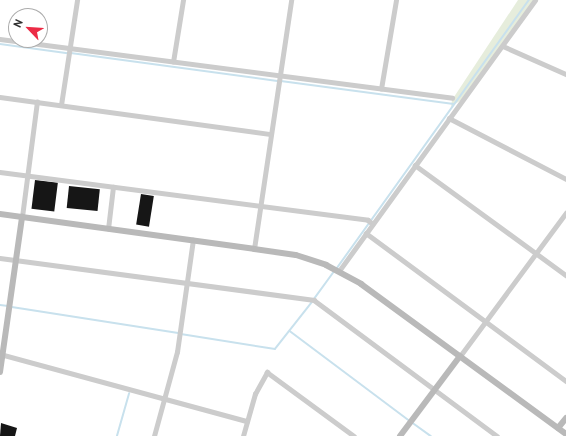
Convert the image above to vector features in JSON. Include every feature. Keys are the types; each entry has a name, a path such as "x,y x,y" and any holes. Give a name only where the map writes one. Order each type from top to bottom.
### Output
{"street":[{"path":"61,105 77,0"},
{"path":"173,62 183,0"},
{"path":"254,249 278,76 291,0"},
{"path":"381,89 396,0"},
{"path":"339,271 535,0"},
{"path":"0,39 452,98"},
{"path":"503,46 566,74"},
{"path":"0,97 270,134"},
{"path":"0,372 22,217 36,102"},
{"path":"449,118 566,179"},
{"path":"415,165 566,275"},
{"path":"0,172 368,220 373,224"},
{"path":"108,229 113,187"},
{"path":"400,436 566,213"},
{"path":"0,214 296,255 339,271 361,284 566,434"},
{"path":"366,233 566,381"},
{"path":"154,436 177,352 193,240"},
{"path":"0,258 314,300 497,436"},
{"path":"2,354 164,400 247,421"},
{"path":"243,436 255,394 267,372 354,436"},
{"path":"558,428 566,418"}],"green space":[{"path":"518,0 535,0 461,100 451,107 452,100"}],"building":[{"path":"35,180 58,183 54,212 31,209"},
{"path":"69,186 100,189 98,211 67,208"},
{"path":"141,194 154,196 149,227 136,225"},
{"path":"1,423 17,428 15,436 0,436"}],"waterway":[{"path":"337,268 529,0"},
{"path":"0,44 67,53"},
{"path":"71,53 277,81"},
{"path":"281,81 453,104"},
{"path":"314,299 334,271"},
{"path":"181,334 275,349 312,302"},
{"path":"0,305 8,306"},
{"path":"12,307 178,333"},
{"path":"290,331 410,421"},
{"path":"117,436 129,394"},
{"path":"413,423 431,436"}]}
